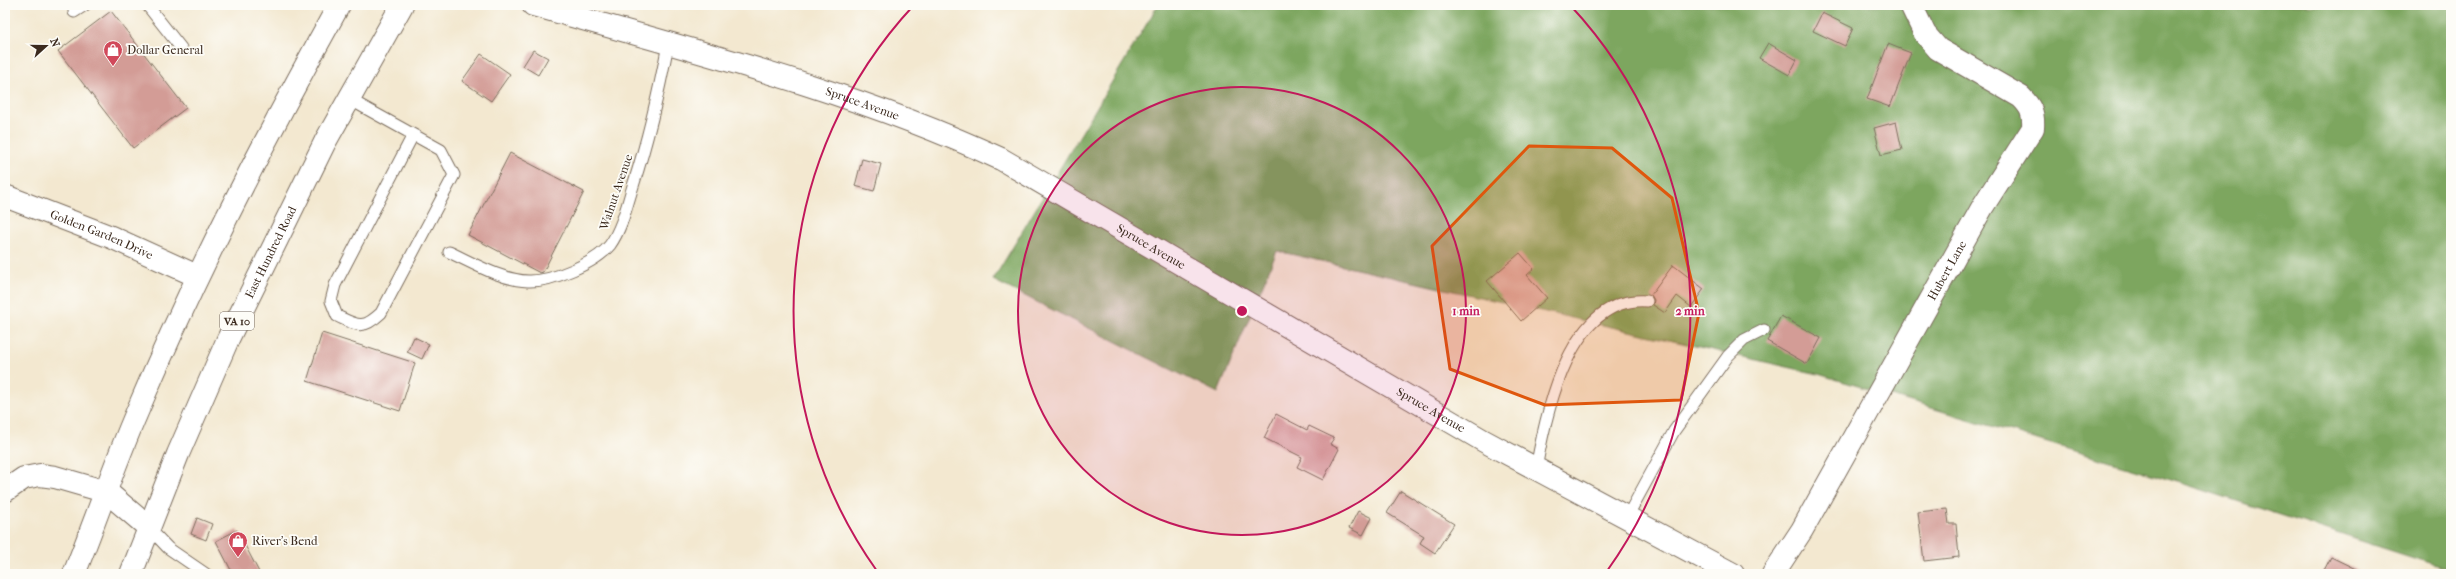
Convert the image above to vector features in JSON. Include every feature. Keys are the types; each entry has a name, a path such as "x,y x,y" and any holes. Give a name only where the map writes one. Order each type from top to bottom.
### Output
{"main road":[{"path":"74,574 107,492 136,413 197,276 251,166 339,5"},
{"name":"East Hundred Road","path":"131,574 148,527 228,338 325,142 402,5"},
{"name":"Spruce Avenue","path":"533,5 880,108 942,131 1001,159 1484,441 1733,574"},
{"name":"Hubert Lane","path":"1773,574 1802,530 1983,206 2033,128 2034,117 2030,106 2021,97 1938,49 1924,34 1911,5"},
{"name":"Golden Garden Drive","path":"5,196 111,237 197,276"},
{"path":"5,490 24,478 40,475 55,477 107,492 148,527"}],"lane":[{"path":"74,12 85,5"},
{"path":"147,5 181,48"},
{"name":"Walnut Avenue","path":"449,252 506,277 528,282 549,280 598,256 608,246 627,204 644,149 659,92 668,44"},
{"path":"349,98 441,150 454,175 381,313 370,323 358,326 337,316 331,301 335,285 414,135"},
{"path":"1536,469 1543,429 1552,398 1562,370 1578,340 1595,319 1608,309 1623,302 1647,301"},
{"path":"1627,517 1674,431 1728,356 1744,340 1764,330"},
{"path":"148,527 168,548 206,574"}],"highlighted area":[{"path":"1529,146 1612,148 1672,198 1699,313 1681,400 1545,405 1450,369 1432,246"}],"green space":[{"path":"1158,5 2451,5 2451,570 2184,484 1818,374 1277,251 1218,393 993,280"}],"building":[{"name":"Dollar General","path":"111,11 186,108 133,148 58,51"},
{"path":"1822,13 1853,28 1845,46 1813,31"},
{"path":"1768,43 1797,60 1789,75 1759,58"},
{"path":"1888,44 1911,53 1890,107 1867,99"},
{"path":"533,50 548,58 538,75 523,66"},
{"path":"481,54 510,74 491,101 462,81"},
{"path":"1896,122 1902,150 1881,155 1874,128"},
{"path":"510,153 584,192 543,272 540,273 468,235"},
{"path":"862,159 881,164 874,191 855,186"},
{"path":"1520,253 1534,269 1527,275 1547,298 1521,321 1487,281"},
{"path":"1673,265 1704,289 1691,307 1677,296 1665,313 1653,305 1654,300 1651,295"},
{"path":"1781,316 1821,338 1807,364 1767,341"},
{"path":"322,333 415,363 400,411 307,381"},
{"path":"414,337 429,344 422,359 407,352"},
{"path":"1276,414 1307,430 1309,426 1334,438 1330,444 1339,449 1323,480 1297,467 1302,457 1264,438"},
{"path":"1401,491 1454,524 1435,553 1420,543 1424,536 1387,513"},
{"path":"1947,509 1949,524 1956,524 1959,557 1924,561 1918,512"},
{"path":"1358,511 1372,518 1363,535 1349,528"},
{"path":"197,518 212,524 206,540 191,534"},
{"name":"River's Bend","path":"237,530 260,574 233,574 216,541"},
{"path":"2331,557 2366,574 2322,574"}],"place":[{"name":"Dollar General","path":"113,67"},
{"name":"River's Bend","path":"238,558"}]}
